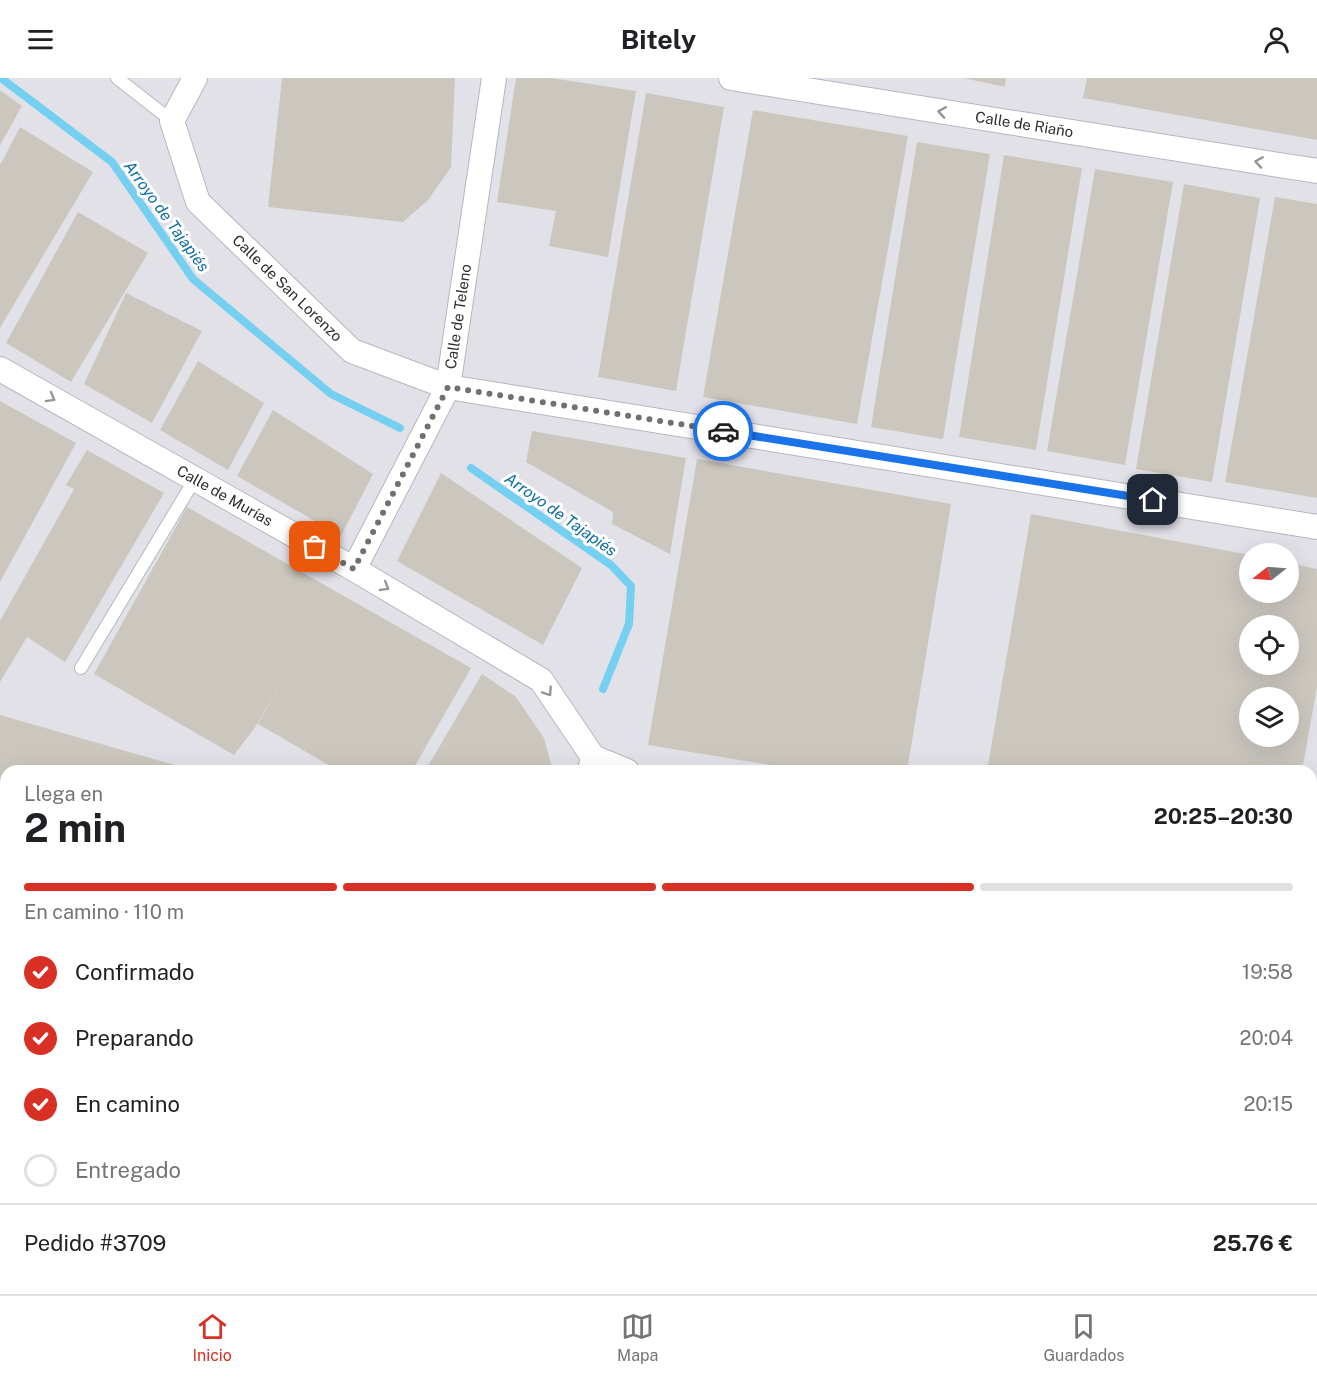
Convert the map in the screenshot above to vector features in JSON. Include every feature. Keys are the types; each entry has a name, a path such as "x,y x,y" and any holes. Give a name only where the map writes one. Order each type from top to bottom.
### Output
{"street":[{"path":"172,121 195,78"},
{"name":"Calle de Teleno","path":"354,569 448,387 494,78"},
{"name":"Calle de Riaño","path":"731,78 1317,171"},
{"name":"Calle de San Lorenzo","path":"172,121 198,202 352,351 448,387 1317,527"},
{"name":"Calle de Murías","path":"0,369 354,569 541,680 592,764"}],"lane":[{"path":"117,78 128,84 172,121"},
{"path":"81,668 195,479"}],"shaded area":[{"path":"0,78 1317,78 1317,765 0,765"}],"building":[{"path":"282,78 455,78 451,167 428,200 403,222 268,207"},
{"path":"516,78 551,78 636,91 608,257 549,246 556,211 497,202"},
{"path":"963,78 1006,78 1005,87"},
{"path":"1087,78 1317,78 1317,140 1083,98"},
{"path":"0,90 22,106 0,145"},
{"path":"646,93 724,107 676,391 598,377"},
{"path":"753,110 908,136 857,424 703,397"},
{"path":"20,127 93,172 0,328 0,165"},
{"path":"917,142 990,154 943,439 871,427"},
{"path":"1004,155 1082,168 1036,450 959,437"},
{"path":"1095,169 1173,182 1125,465 1047,451"},
{"path":"1184,184 1260,198 1212,482 1136,469"},
{"path":"1275,197 1317,204 1317,498 1225,482"},
{"path":"78,212 148,253 71,382 6,343"},
{"path":"126,293 202,331 152,423 84,384"},
{"path":"198,361 264,403 228,470 160,430"},
{"path":"0,401 76,443 0,582"},
{"path":"273,410 373,474 341,536 237,476"},
{"path":"532,431 686,458 670,554 612,524 613,512 526,462"},
{"path":"87,450 164,493 65,662 27,637 0,682 0,621 74,489 66,485"},
{"path":"697,459 951,504 908,765 770,765 648,745"},
{"path":"441,473 582,568 543,645 397,561"},
{"path":"187,507 471,668 415,765 329,765 258,724 283,679 256,726 234,755 94,674"},
{"path":"1031,514 1239,553 1239,603 1299,603 1299,565 1317,569 1317,687 1303,765 988,765"},
{"path":"482,674 516,697 544,738 551,765 429,765"},
{"path":"0,715 175,765 0,765"}],"waterway":[{"name":"Arroyo de Tajapiés","path":"1,78 112,162 193,279 331,394 400,428"},
{"name":"Arroyo de Tajapiés","path":"471,468 611,565 631,586 629,624 603,689"}],"way so far":[{"path":"315,547 354,569 448,387 723,431"}],"route":[{"path":"723,431 1153,500"}]}
